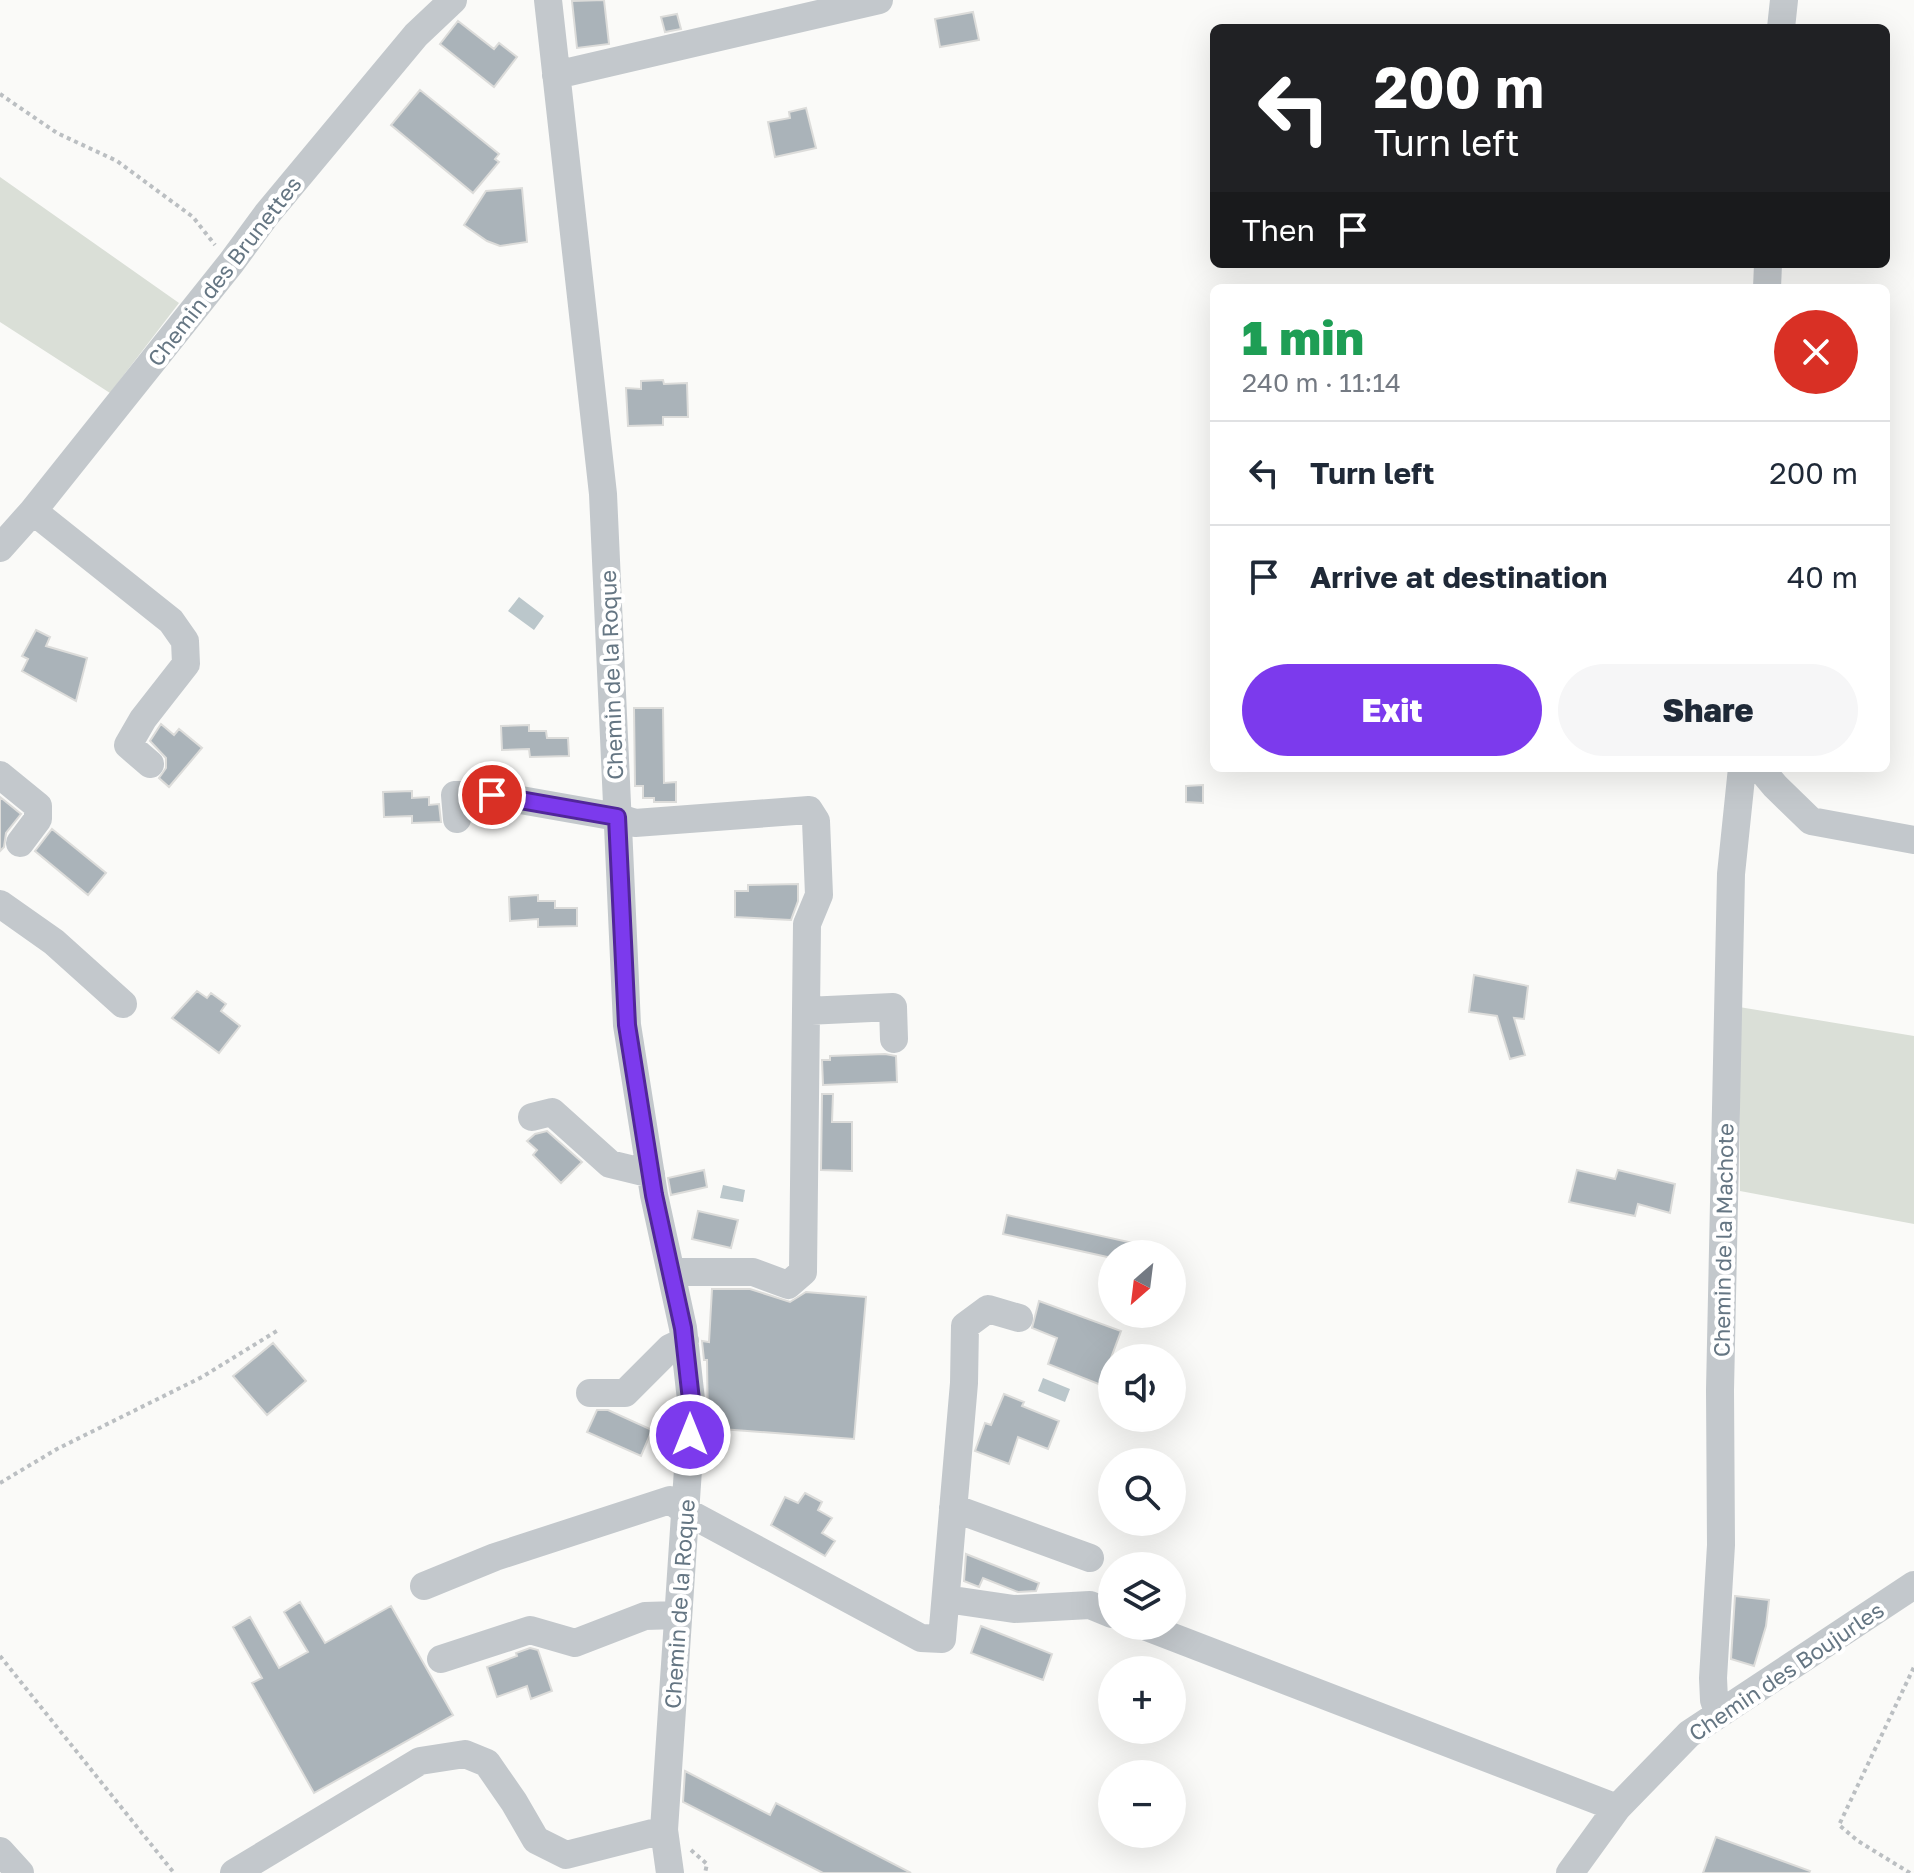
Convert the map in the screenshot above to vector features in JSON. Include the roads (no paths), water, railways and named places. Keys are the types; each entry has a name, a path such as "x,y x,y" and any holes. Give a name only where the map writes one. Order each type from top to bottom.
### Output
{"street":[{"name":"Chemin des Brunettes","path":"0,548 33,511 267,214 416,35 453,0"},
{"name":"Chemin de la Roque","path":"548,0 603,494 627,1025 651,1174 685,1341 692,1409 664,1830 670,1873"},
{"path":"556,75 879,0"},
{"path":"1781,24 1784,0"},
{"path":"33,511 171,621 185,641 186,664 143,719 128,745 150,764"},
{"name":"Chemin de la Machote","path":"1718,1712 1713,1678 1721,1545 1720,1374 1730,890 1742,772"},
{"path":"1763,772 1811,821 1914,840"},
{"path":"0,775 38,806 38,819 20,843"},
{"path":"457,819 455,795 492,795 617,817 635,823 809,810 816,821 819,895 807,924 803,1272 788,1285 753,1272 671,1272"},
{"path":"0,904 54,942 123,1004"},
{"path":"806,1011 893,1007 894,1039"},
{"path":"532,1117 552,1112 610,1164 651,1174"},
{"path":"424,1586 495,1557 670,1500 685,1511 921,1638 942,1639 964,1383 965,1326 988,1309 1019,1318"},
{"path":"590,1393 625,1393 670,1348 685,1341"},
{"path":"953,1508 1090,1558"},
{"name":"Chemin des Boujurles","path":"1570,1873 1617,1808 1689,1734 1914,1585"},
{"path":"946,1599 1014,1609 1090,1605 1098,1608"},
{"path":"441,1659 530,1630 575,1643 645,1616 678,1615"},
{"path":"1180,1640 1617,1808"},
{"path":"234,1873 420,1761 465,1754 487,1763 536,1840 566,1855 664,1830"},
{"path":"0,1851 20,1873"}]}
